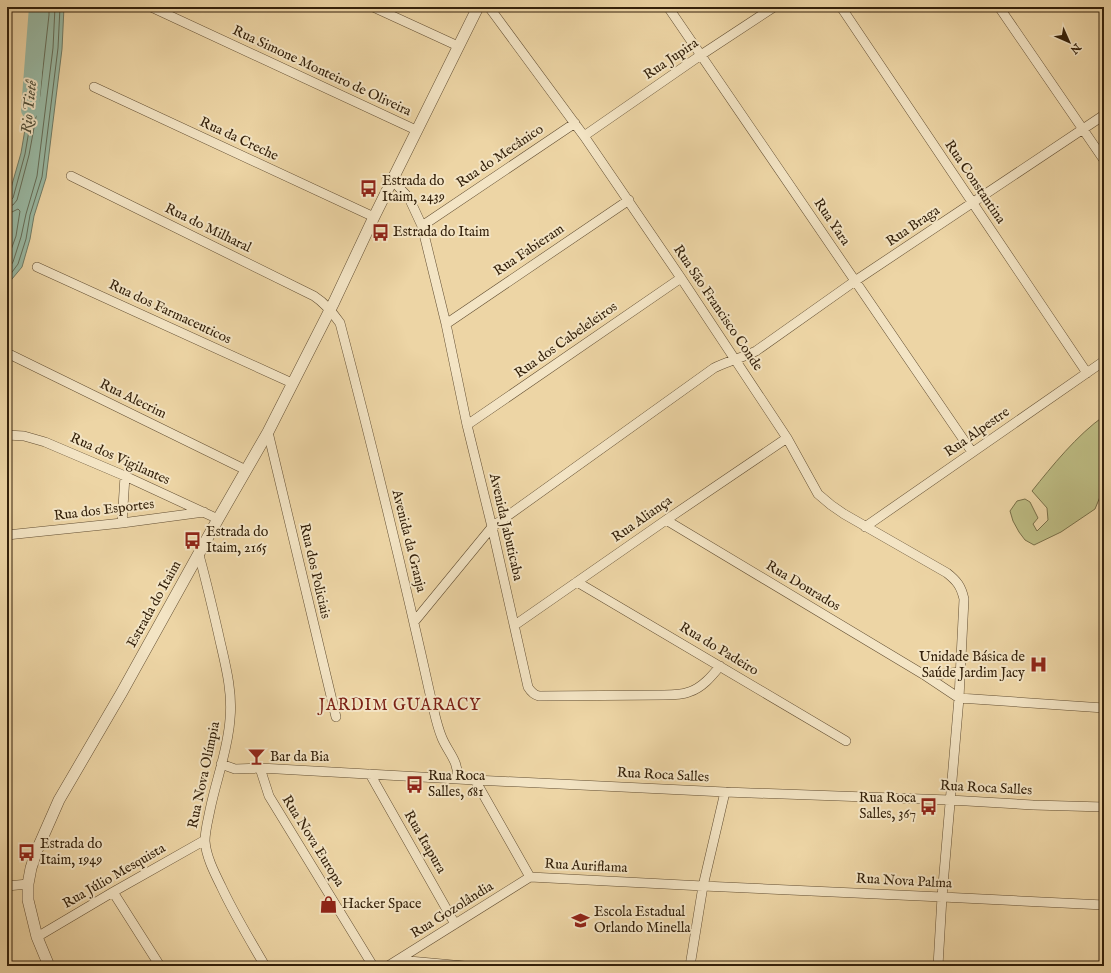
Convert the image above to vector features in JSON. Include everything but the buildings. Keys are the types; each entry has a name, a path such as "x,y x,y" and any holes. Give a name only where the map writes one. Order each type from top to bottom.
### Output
{"street":[{"name":"Rua Simone Monteiro de Oliveira","path":"152,7 416,130"},
{"path":"373,7 458,46"},
{"name":"Estrada do Itaim","path":"48,966 37,937 28,900 28,884 37,850 59,800 122,692 268,432 330,310 416,130 478,7"},
{"name":"Rua São Francisco Conde","path":"489,7 575,123 629,200 736,359 787,438 818,494 831,505 865,527 947,573 958,584 964,599 960,672"},
{"name":"Rua Yara","path":"668,7 972,452"},
{"name":"Rua Jupira","path":"584,136 701,55 774,7"},
{"name":"Rua Constantina","path":"841,7 1087,373"},
{"path":"999,7 1104,160"},
{"name":"Rua da Creche","path":"94,88 374,217"},
{"name":"Rua Braga","path":"736,359 756,351 856,281 1104,115"},
{"name":"Rua do Mecânico","path":"422,226 575,123"},
{"name":"Rua do Milharal","path":"71,176 314,296 330,310"},
{"name":"Avenida Jabuticaba","path":"392,180 409,198 422,226 446,324 467,425 492,527 528,687 536,695 664,695 690,692 699,688 720,666"},
{"name":"Rua Fabieram","path":"446,324 629,200"},
{"name":"Rua dos Farmaceuticos","path":"37,266 292,383"},
{"name":"Rua dos Cabeleleiros","path":"467,425 681,278"},
{"name":"Avenida da Granja","path":"330,310 340,323 368,430 436,720 442,738 456,762 458,779"},
{"name":"Rua Alecrim","path":"7,353 246,470"},
{"path":"414,622 492,527 714,368 736,359"},
{"name":"Rua Alpestre","path":"865,527 1104,361"},
{"name":"Rua dos Policiais","path":"268,432 336,717"},
{"name":"Rua dos Vigilantes","path":"7,435 24,436 45,442 125,476 218,519"},
{"name":"Rua Aliança","path":"515,626 666,520 787,438"},
{"path":"122,523 125,476"},
{"name":"Rua dos Esportes","path":"7,535 122,523 205,512"},
{"name":"Rua Dourados","path":"666,520 926,676 959,698"},
{"name":"Rua Nova Olímpia","path":"199,555 223,655 231,698 227,740 212,800 205,840 208,855 217,880 232,910 265,966"},
{"name":"Rua do Padeiro","path":"577,582 846,741"},
{"path":"926,676 960,672 938,966"},
{"path":"959,698 1104,708"},
{"name":"Rua Roca Salles","path":"221,764 236,769 260,768 724,792 1104,807"},
{"name":"Rua Nova Europa","path":"260,768 269,796 373,966"},
{"name":"Rua Itapura","path":"370,774 455,924"},
{"name":"Rua Auriflama","path":"475,780 530,876 703,886"},
{"path":"690,966 703,886 724,792"},
{"name":"Rua Júlio Mesquista","path":"37,937 205,840"},
{"name":"Rua Gozolândia","path":"388,966 530,876"},
{"path":"7,886 28,884"},
{"name":"Rua Nova Palma","path":"703,886 1104,905"},
{"path":"114,892 160,966"},
{"path":"398,960 464,966"}],"shaded area":[{"path":"1104,416 1104,487 1095,509 1061,532 1034,545 1025,540 1013,521 1010,511 1017,501 1025,499 1030,502 1038,518 1033,524 1037,531 1048,520 1047,508 1032,491 1056,461 1075,441"}],"water":[{"name":"Rio Tietê","path":"40,7 64,7 62,49 46,178 34,216 30,239 22,267 7,285 7,202 21,153 31,94 41,14"}],"waterway":[{"name":"Rio Tietê","path":"30,110 38,7"}],"place":[{"name":"Estrada do Itaim, 2439","path":"369,189"},
{"name":"Estrada do Itaim","path":"380,232"},
{"name":"Estrada do Itaim, 2165","path":"193,540"},
{"name":"Unidade Básica de Saúde Jardim Jacy","path":"1038,665"},
{"name":"Bar da Bia","path":"257,757"},
{"name":"Rua Roca Salles, 681","path":"415,784"},
{"name":"Rua Roca Salles, 367","path":"929,806"},
{"name":"Estrada do Itaim, 1949","path":"27,852"},
{"name":"Hacker Space","path":"329,904"},
{"name":"Escola Estadual Orlando Minella","path":"581,920"}],"district":[{"name":"JARDIM GUARACY","path":"400,706"}]}
